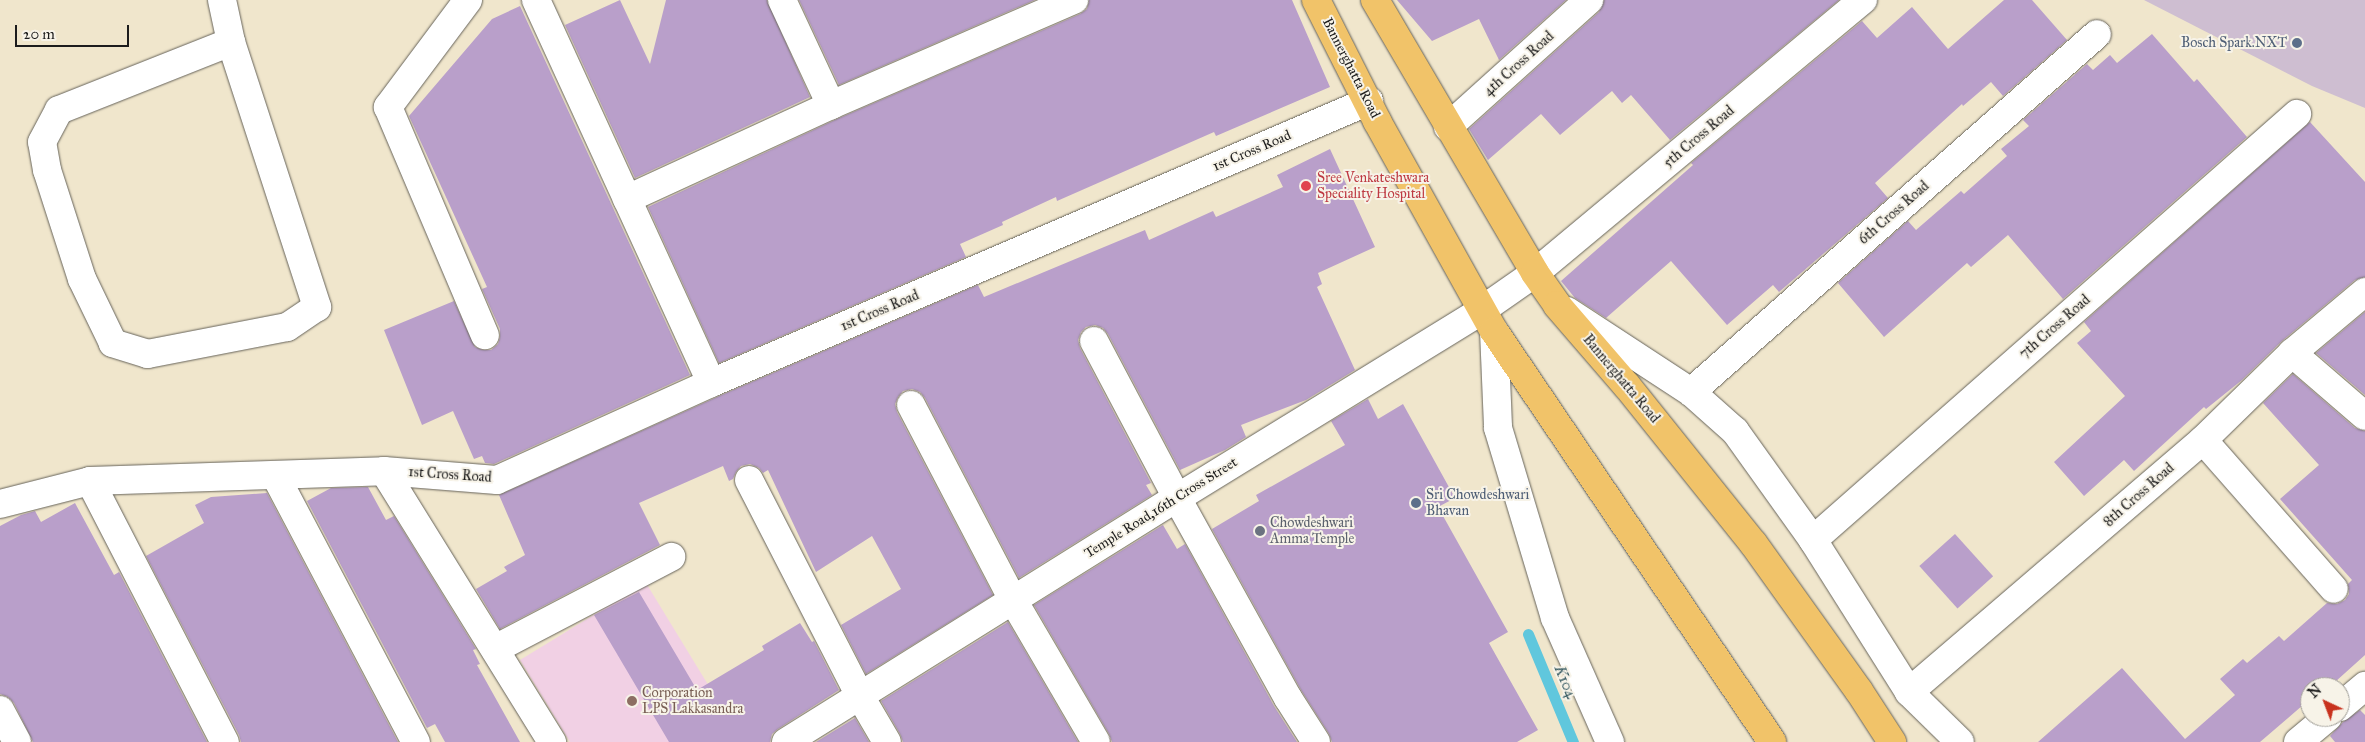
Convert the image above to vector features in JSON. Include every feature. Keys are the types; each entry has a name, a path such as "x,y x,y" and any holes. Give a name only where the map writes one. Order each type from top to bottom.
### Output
{"main road":[{"name":"Bannerghatta Road","path":"1316,0 1368,101 1488,321 1772,742"},
{"name":"Bannerghatta Road","path":"1375,0 1535,273 1557,305 1627,386 1753,543 1859,691 1892,742"}],"street":[{"path":"222,0 232,42 317,307 286,327 148,354 113,343 82,279 47,170 42,142 59,110 232,42"},
{"path":"468,0 388,108 485,336"},
{"path":"536,0 711,383"},
{"path":"782,0 831,105"},
{"path":"627,200 831,105 1074,0"},
{"name":"4th Cross Road","path":"1448,127 1589,0"},
{"name":"5th Cross Road","path":"1535,273 1863,0"},
{"name":"6th Cross Road","path":"1691,392 2097,34"},
{"name":"1st Cross Road","path":"0,504 90,481 384,471 496,480 711,383 1368,101"},
{"name":"7th Cross Road","path":"1813,540 2296,114"},
{"name":"Temple Road,16th Cross Street","path":"786,742 1176,498 1488,321 1535,273"},
{"name":"8th Cross Road","path":"1909,692 2204,440 2292,353 2365,292"},
{"path":"1557,305 1691,392 1735,432 1813,540 1909,692 1960,742"},
{"path":"1488,321 1498,428 1555,618 1610,742"},
{"path":"1094,342 1176,498 1288,698 1316,742"},
{"path":"2292,353 2365,416"},
{"path":"911,405 1013,600 1096,742"},
{"path":"2204,440 2334,589"},
{"path":"384,471 552,742"},
{"path":"275,475 416,742"},
{"path":"749,480 860,696 887,742"},
{"path":"90,481 225,742"},
{"path":"495,649 671,557"},
{"path":"2350,699 2365,686"},
{"path":"0,710 17,742"},
{"path":"2298,742 2316,727"}],"shaded area":[{"name":"Bosch Spark.NXT","path":"2144,0 2365,0 2365,108 2312,86"},
{"name":"Corporation LPS Lakkasandra","path":"646,583 743,742 570,742 520,660"}],"building":[{"path":"620,0 650,64 666,0 767,0 810,97 635,178 565,25"},
{"path":"799,0 1035,0 839,85"},
{"path":"1089,0 1292,0 1330,87 1216,136 1214,132 1057,201 1056,197 1002,222 1003,225 960,244 966,257 719,363 648,207 837,119 1080,14 1087,9"},
{"path":"1397,0 1566,0 1499,60 1479,19 1432,41"},
{"path":"1604,0 1839,0 1670,140 1631,95 1622,103 1612,91 1560,135 1541,114 1488,160 1469,129 1599,12"},
{"path":"2004,0 2032,0 2067,40 2003,96 1991,82 1963,106 1962,104 1875,183 1888,198 1779,292 1773,285 1727,325 1671,261 1606,318 1575,298 1561,281 1693,165 1691,163 1862,21 1877,38 1912,7 1948,49"},
{"path":"520,6 690,375 494,464 485,463 482,456 474,459 453,411 422,425 384,330 454,301 475,347 491,350 498,344 500,329 482,289 487,287 409,116 492,19"},
{"path":"2152,34 2194,82 2197,79 2247,137 2063,299 2008,235 1971,267 1967,263 1884,337 1838,283 1908,221 1916,230 1961,191 1964,194 2007,156 2001,149 2029,126 2023,120 2087,64 2093,70 2110,55 2117,63"},
{"path":"2310,122 2365,182 2365,277 2355,280 2282,341 2242,380 2206,409 2204,407 2134,471 2124,460 2084,496 2054,462 2125,396 2077,343 2091,331 2084,322"},
{"path":"1330,149 1375,247 1318,273 1322,284 1317,287 1355,370 1306,400 1241,425 1246,437 1225,450 1180,470 1108,334 1103,328 1095,325 1086,327 1081,332 1078,340 1080,348 1151,483 1146,485 1152,495 1019,578 925,398 920,392 912,389 903,391 895,404 897,412 993,595 866,674 841,625 901,589 872,536 816,572 768,470 763,473 759,468 750,464 741,466 733,479 729,481 723,466 639,503 660,545 500,629 476,589 507,571 504,567 525,555 499,495 717,397 978,285 984,297 1145,230 1149,240 1213,211 1216,217 1283,187 1277,175"},
{"path":"2365,312 2365,395 2316,353"},
{"path":"2293,374 2355,428 2365,431 2365,655 2341,677 2300,677 2300,708 2260,742 2038,742 2122,668 2185,739 2235,695 2220,679 2243,659 2247,663 2279,636 2284,641 2327,603 2337,604 2345,600 2349,594 2348,584 2352,580 2280,499 2319,465 2263,403"},
{"path":"1368,399 1378,419 1403,404 1455,498 1438,507 1508,632 1489,643 1538,730 1517,742 1332,742 1212,529 1259,501 1256,495 1345,445 1331,421"},
{"path":"368,487 386,520 394,516 476,649 473,650 480,664 477,665 520,742 445,742 435,724 427,728 307,501 331,488"},
{"path":"267,493 398,742 241,742 146,556 204,523 195,505 211,497"},
{"path":"75,503 114,575 119,572 207,742 33,742 14,703 8,697 0,694 0,526 21,515 35,511 41,522"},
{"path":"1163,525 1177,549 1185,544 1274,706 1297,742 1112,742 1034,605"},
{"path":"1955,534 1993,576 1957,608 1919,566"},
{"path":"639,592 697,690 764,650 762,646 800,623 812,642 814,641 839,690 778,729 772,734 770,742 669,742 594,615"},
{"path":"1008,622 1078,742 903,742 881,701"},
{"path":"2360,710 2365,715 2365,742 2335,742 2330,736 2338,727 2350,727 2350,717"},
{"path":"855,718 869,742 816,742"}],"waterway":[{"name":"K104","path":"1528,634 1573,742"}],"place":[{"name":"Bosch Spark.NXT","path":"2297,43"},
{"name":"Sree Venkateshwara Speciality Hospital","path":"1306,186"},
{"name":"Sri Chowdeshwari Bhavan","path":"1416,503"},
{"name":"Chowdeshwari Amma Temple","path":"1260,531"},
{"name":"Corporation LPS Lakkasandra","path":"632,701"}]}
